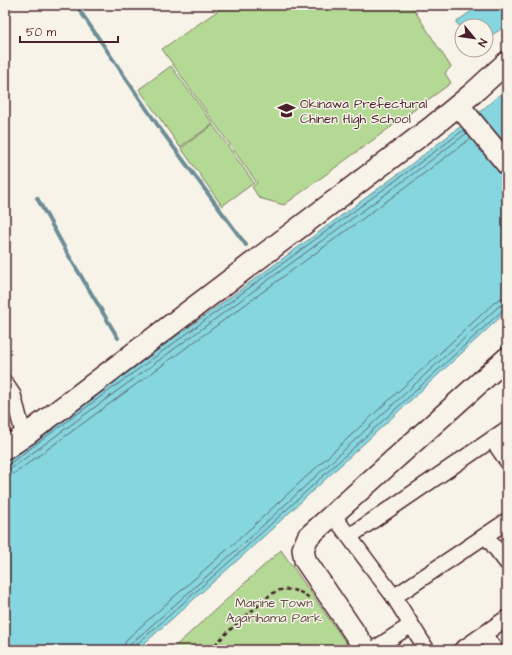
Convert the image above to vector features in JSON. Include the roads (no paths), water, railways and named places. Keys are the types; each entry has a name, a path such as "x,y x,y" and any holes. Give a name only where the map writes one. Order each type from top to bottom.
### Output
{"street":[{"path":"5,449 420,136 465,113 507,62"},
{"path":"465,113 507,164"},
{"path":"366,650 306,560 303,549 308,537 506,359"},
{"path":"5,383 13,395 24,436"},
{"path":"350,536 507,429"},
{"path":"492,439 507,461"},
{"path":"334,515 394,597 427,650"},
{"path":"394,597 507,521"},
{"path":"486,536 507,563"},
{"path":"461,650 507,618"},
{"path":"373,650 411,625"},
{"path":"484,634 495,650"}],"water":[{"path":"480,5 504,5 507,9 507,25 494,34 494,18 462,18"},
{"path":"507,88 507,311 249,550 137,650 5,650 5,462 401,172 482,110"}],"waterway":[{"path":"76,5 161,130 246,245"},
{"path":"37,198 69,256 118,338"}],"place":[{"name":"Okinawa Prefectural Chinen High School","path":"287,110"}],"park label":[{"name":"Marine Town Agarihama Park","path":"274,610"}]}
